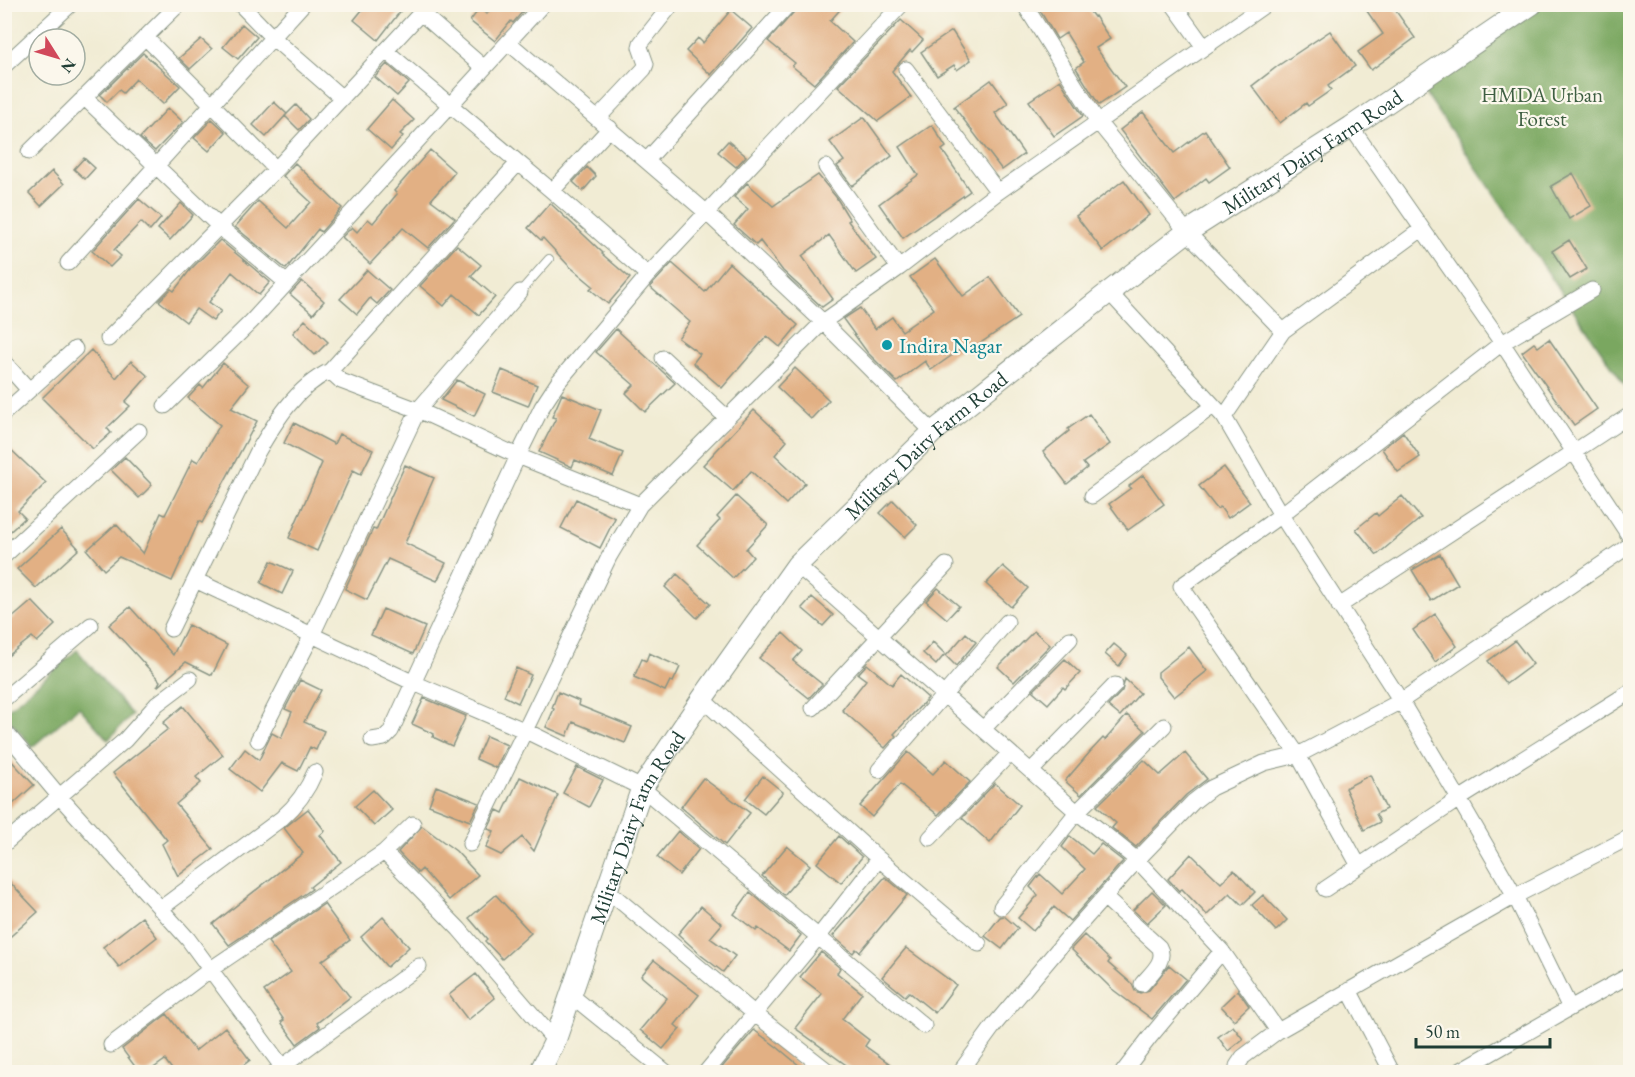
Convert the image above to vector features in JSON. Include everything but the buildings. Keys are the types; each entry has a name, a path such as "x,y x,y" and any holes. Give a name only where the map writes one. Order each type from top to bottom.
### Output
{"main road":[{"name":"Military Dairy Farm Road","path":"540,1072 572,996 642,788 797,565 933,432 1187,232 1351,127 1532,4"}],"street":[{"path":"4,66 71,4"},
{"path":"29,152 179,4"},
{"path":"240,4 272,37 342,98"},
{"path":"68,263 303,4"},
{"path":"165,406 287,283 543,4"},
{"path":"597,118 644,69 646,64 640,47 641,42 672,4"},
{"path":"647,160 789,4"},
{"path":"372,740 384,738 391,731 518,456 542,407 559,381 648,275 902,4"},
{"path":"1024,4 1098,122 1187,232 1283,331"},
{"path":"1173,4 1204,47"},
{"path":"470,844 609,557 640,505 823,322 899,268 998,192 1266,4"},
{"path":"108,339 276,169 425,9 484,68"},
{"path":"145,37 276,169"},
{"path":"508,42 707,213 823,322 933,432"},
{"path":"386,51 648,275"},
{"path":"906,69 998,192"},
{"path":"84,97 220,227 287,283"},
{"path":"1351,127 1502,343 1630,537"},
{"path":"552,191 610,128"},
{"path":"171,629 257,453 274,425 312,381 330,371 518,164"},
{"path":"826,167 899,268"},
{"path":"1092,496 1218,411 1283,331 1422,229"},
{"path":"1359,866 1298,755 1181,586 1281,515 1502,343 1592,290"},
{"path":"258,740 312,635 418,410 520,292"},
{"path":"1109,292 1218,411 1281,515 1401,701 1459,799 1515,896 1570,1008"},
{"path":"4,412 75,349"},
{"path":"663,358 727,418"},
{"path":"4,362 29,390"},
{"path":"330,371 340,381 418,410 518,456 640,505"},
{"path":"1339,606 1630,415"},
{"path":"4,556 139,431"},
{"path":"960,1072 995,1024 1104,897 1193,802 1211,788 1264,763 1298,755 1401,701 1630,545"},
{"path":"797,565 1077,812 1137,860 1222,951 1278,1031"},
{"path":"813,708 946,565"},
{"path":"195,580 414,683 526,731 642,788 924,1026"},
{"path":"879,770 1007,622"},
{"path":"4,699 91,625"},
{"path":"983,729 1070,639"},
{"path":"4,844 125,740 157,704 190,679"},
{"path":"1031,771 1115,685"},
{"path":"1325,889 1459,799 1630,692"},
{"path":"702,699 879,859 979,944"},
{"path":"1001,907 1077,812 1164,726"},
{"path":"4,730 60,797 188,939 281,1071 419,966"},
{"path":"930,838 1010,753"},
{"path":"160,909 296,806 315,772"},
{"path":"111,1045 211,969 384,852 413,824"},
{"path":"1238,1072 1237,1066 1242,1057 1278,1031 1515,896 1630,837"},
{"path":"384,852 459,929 555,1041"},
{"path":"706,1072 819,936 879,859"},
{"path":"607,890 755,1014 829,1072"},
{"path":"1104,897 1159,947 1162,953 1161,960 1142,984"},
{"path":"1123,1072 1150,1036 1222,951"},
{"path":"1458,1072 1630,975"},
{"path":"1349,990 1392,1072"},
{"path":"572,996 666,1072"}],"lane":[{"path":"520,292 549,260"}],"green space":[{"name":"HMDA Urban Forest","path":"1538,5 1630,5 1630,382 1626,387 1418,82"},
{"path":"77,650 132,715 108,740 79,707 32,747 5,712"}],"place":[{"name":"Indira Nagar","path":"887,345"}]}
